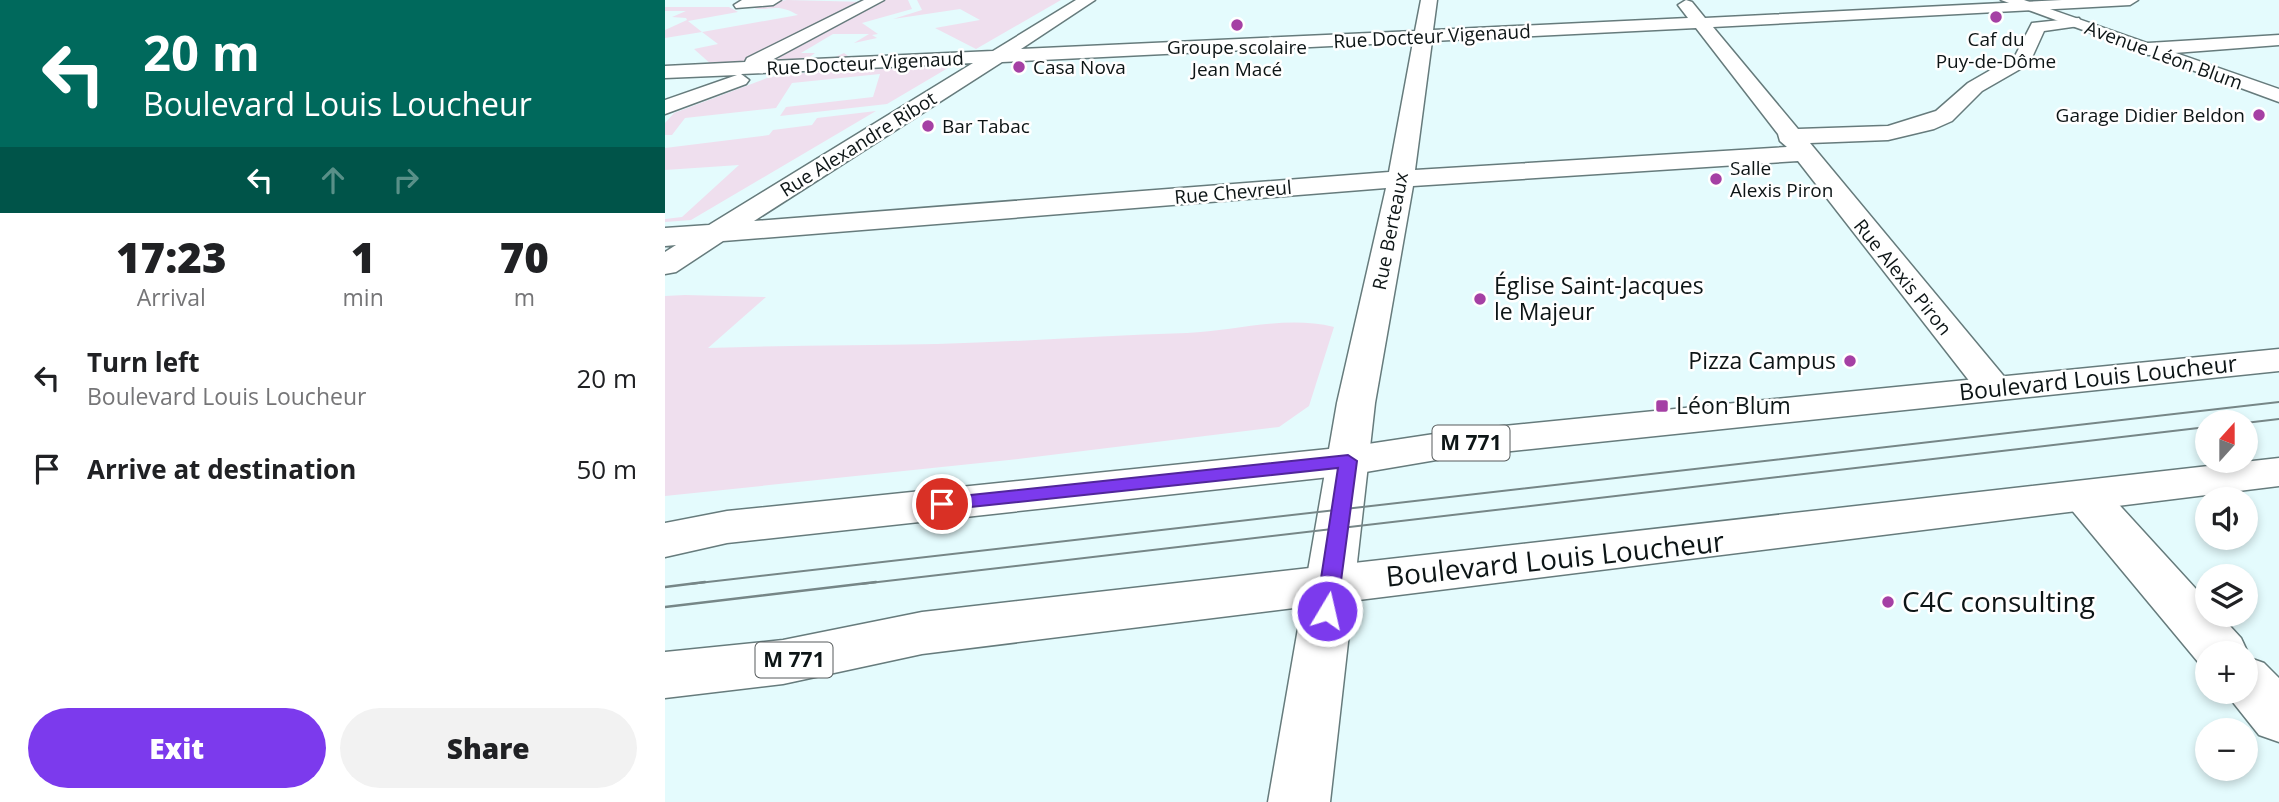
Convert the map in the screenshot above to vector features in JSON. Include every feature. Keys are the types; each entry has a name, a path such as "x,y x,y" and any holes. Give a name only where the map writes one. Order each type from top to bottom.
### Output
{"street":[{"path":"743,5 773,0"},
{"path":"740,69 876,0"},
{"name":"Rue Alexandre Ribot","path":"665,265 1087,0"},
{"name":"Rue Berteaux","path":"1299,802 1356,404 1401,179 1429,0"},
{"name":"Rue Alexis Piron","path":"1682,0 1795,144 1994,388"},
{"name":"Avenue Léon Blum","path":"2009,0 2279,96"},
{"name":"Rue Docteur Vigenaud","path":"665,72 1423,37 2130,0"},
{"name":"Rue Chevreul","path":"665,237 1401,179 1795,144 1907,128 1943,117 1962,103 1974,88 2021,61 2030,49 2032,34 2038,27 2073,22"},
{"path":"2148,49 2279,40"},
{"path":"665,107 773,68"},
{"name":"Boulevard Louis Loucheur","path":"665,540 727,527 1348,461 1454,444 2279,360"},
{"name":"Boulevard Louis Loucheur","path":"665,675 783,662 922,632 2086,497 2279,472"},
{"path":"2086,497 2212,641"},
{"path":"2258,694 2279,717"}],"shaded area":[{"path":"787,0 867,2 746,63 712,65 694,49 718,44 702,32 798,15 782,9 749,6"},
{"path":"879,0 908,0 912,9 862,23 878,34 872,35 877,38 854,43 869,34 833,34 801,53 815,53 807,59 833,58 844,53 851,58 761,62"},
{"path":"917,0 1061,0 976,49 935,28 980,20 960,9 893,19 922,10"},
{"path":"665,7 729,7 738,12 688,21 702,32 665,38 665,30 687,20 672,17 686,11 665,11"},
{"path":"943,66 948,68 887,104 780,116 786,107 873,97 880,74 792,83 776,108 685,118 672,135 665,135 665,123 674,113 767,78 785,74"},
{"path":"876,111 691,220 665,222 665,219 682,217 739,165 665,170 665,148 769,135 773,130 812,125 817,118"},
{"path":"665,296 766,297 708,348 1000,342 1206,332 1279,323 1334,327 1309,406 1279,427 1009,460 665,496"}],"tram line":[{"path":"690,584 2279,402"},
{"path":"2258,421 2279,419"},
{"path":"861,584 2195,428"},
{"path":"665,587 705,582"},
{"path":"665,607 876,582"}],"place":[{"name":"Caf du Puy-de-Dôme","path":"1996,17"},
{"name":"Groupe scolaire Jean Macé","path":"1237,25"},
{"name":"Casa Nova","path":"1019,67"},
{"name":"Garage Didier Beldon","path":"2259,115"},
{"name":"Bar Tabac","path":"928,126"},
{"name":"Salle Alexis Piron","path":"1716,179"},
{"name":"Église Saint-Jacques le Majeur","path":"1480,299"},
{"name":"Pizza Campus","path":"1850,361"},
{"name":"Léon Blum","path":"1662,406"},
{"name":"C4C consulting","path":"1888,602"}],"route":[{"path":"942,504 1348,461 1327,611"}]}
